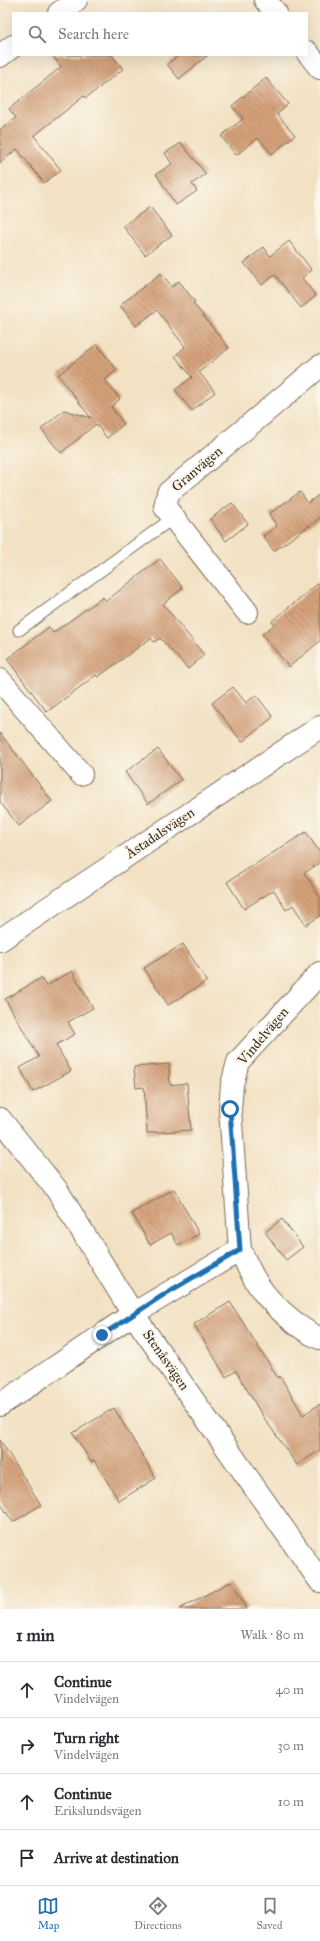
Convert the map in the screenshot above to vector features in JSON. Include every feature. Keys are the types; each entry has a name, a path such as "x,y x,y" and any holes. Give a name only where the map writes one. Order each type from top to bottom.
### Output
{"street":[{"path":"60,12 76,0"},
{"path":"264,0 275,12"},
{"path":"0,56 12,47"},
{"path":"308,53 320,68"},
{"name":"Granvägen","path":"247,612 165,507 168,493 320,366"},
{"path":"0,680 81,774"},
{"name":"Åstadalsvägen","path":"0,940 320,727"},
{"name":"Vindelvägen","path":"240,1250 230,1109 232,1085 238,1062 320,973"},
{"name":"Stenåsvägen","path":"0,1119 57,1190 134,1314 320,1581"},
{"path":"0,1404 134,1314 240,1250 259,1287 287,1316 311,1335 320,1338"}],"lane":[{"path":"19,630 173,518"}],"building":[{"path":"53,56 113,56 123,69 86,98 84,96 34,136 61,170 44,183 17,149 0,163 0,130 16,118 9,109 61,67"},
{"path":"178,56 207,56 179,79 167,64"},
{"path":"266,78 288,104 277,114 295,135 272,154 258,138 236,155 221,136 243,119 232,106"},
{"path":"181,143 206,174 192,184 197,191 176,205 156,174 172,164 165,153"},
{"path":"150,207 172,235 145,255 123,226"},
{"path":"289,241 312,270 302,278 316,296 301,308 275,275 262,285 244,263 264,247 270,256"},
{"path":"161,273 172,287 179,281 195,302 193,303 229,348 199,372 215,392 192,411 175,390 192,377 175,356 185,347 157,310 136,326 120,305"},
{"path":"97,344 117,370 105,380 120,399 111,407 124,424 107,438 96,424 61,453 41,429 64,410 91,418 58,375"},
{"path":"300,492 308,503 320,494 320,518 274,551 263,536 277,526 269,514"},
{"path":"232,503 248,524 226,541 210,519"},
{"path":"160,559 183,588 163,604 204,655 188,669 160,638 154,642 151,638 98,677 96,675 47,712 7,659 49,627 53,633 103,597 106,601"},
{"path":"320,582 320,641 289,667 262,634 274,625 272,621"},
{"path":"233,687 246,703 256,695 273,717 242,742 212,703"},
{"path":"0,733 52,801 19,826 0,802"},
{"path":"158,749 181,780 148,804 125,772"},
{"path":"306,832 320,853 320,863 304,873 320,897 320,916 306,925 293,905 286,910 274,890 244,909 227,882"},
{"path":"183,944 207,981 168,1005 144,968"},
{"path":"72,971 93,1008 68,1022 75,1034 56,1045 71,1071 33,1092 20,1068 39,1057 5,999 41,978 46,986"},
{"path":"169,1064 170,1085 187,1083 191,1130 147,1133 144,1087 136,1088 134,1067"},
{"path":"174,1189 199,1234 178,1245 171,1233 150,1245 132,1213"},
{"path":"282,1219 303,1247 286,1260 265,1232"},
{"path":"230,1302 278,1378 280,1376 303,1415 320,1404 320,1450 297,1465 262,1415 236,1371 226,1377 194,1324"},
{"path":"114,1408 156,1478 119,1501 94,1460 91,1462 73,1433"},
{"path":"0,1440 41,1505 13,1522 0,1503"},
{"path":"232,1581 247,1609 179,1609"}],"route":[{"path":"102,1335 168,1292 240,1250 236,1213 235,1158 230,1109"}]}
